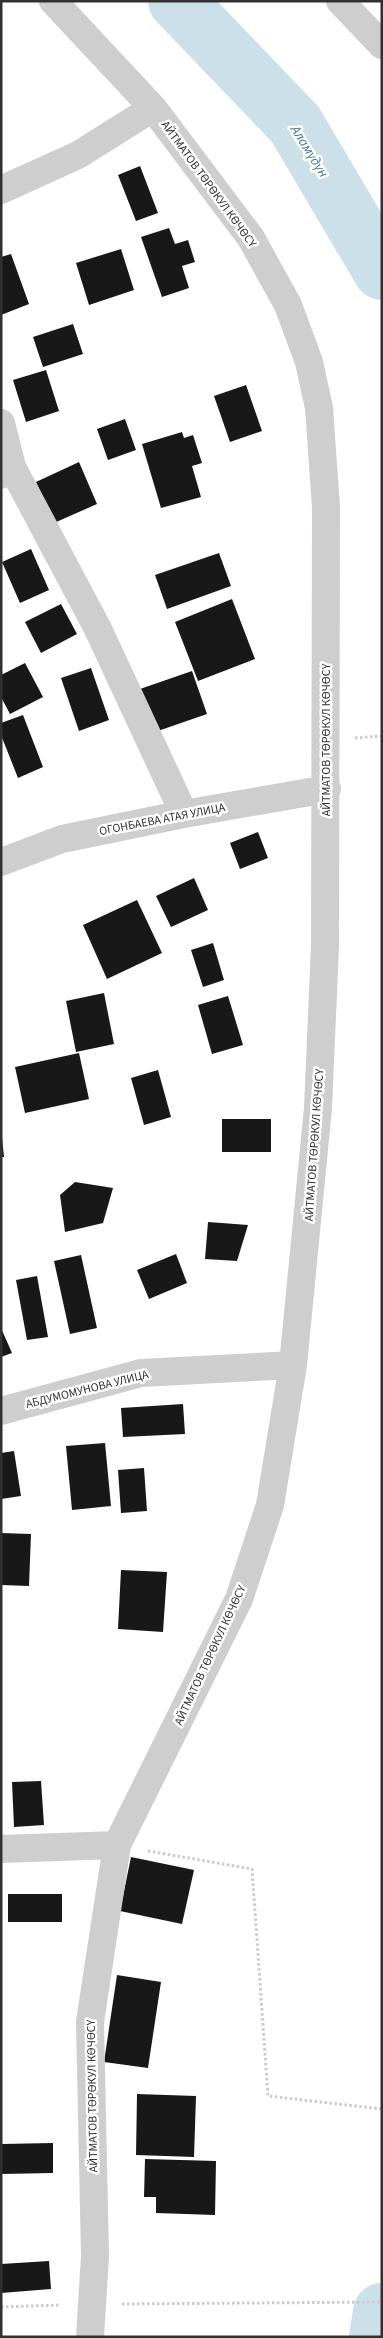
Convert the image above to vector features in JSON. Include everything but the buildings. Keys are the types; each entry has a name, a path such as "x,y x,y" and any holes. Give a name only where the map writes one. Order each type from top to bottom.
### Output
{"street":[{"name":"АЙТМАТОВ ТӨРӨКУЛ КӨЧӨСҮ","path":"53,1 153,108 251,238 288,305 309,362 319,408 326,507 327,789 325,946 318,1108 293,1365 270,1504 239,1599 117,1845 90,2022 95,2256 90,2337"},
{"path":"340,1 382,45"},
{"path":"1,190 78,155 153,108"},
{"path":"1,423 6,471 98,629 184,814"},
{"name":"ОГОНБАЕВА АТАЯ УЛИЦА","path":"1,862 62,839 184,814 327,789"},
{"name":"АБДУМОМУНОВА УЛИЦА","path":"1,1411 141,1372 293,1365"},
{"path":"1,1849 117,1845"}],"path":[{"path":"366,737 382,736"},
{"path":"117,1845 252,1869 268,2096 382,2109"},
{"path":"1,2307 93,2304 382,2302"}],"waterway":[{"name":"Аламүдүн","path":"177,1 295,124 382,271"},
{"name":"Аламүдүн","path":"378,2337 382,2312"}]}
